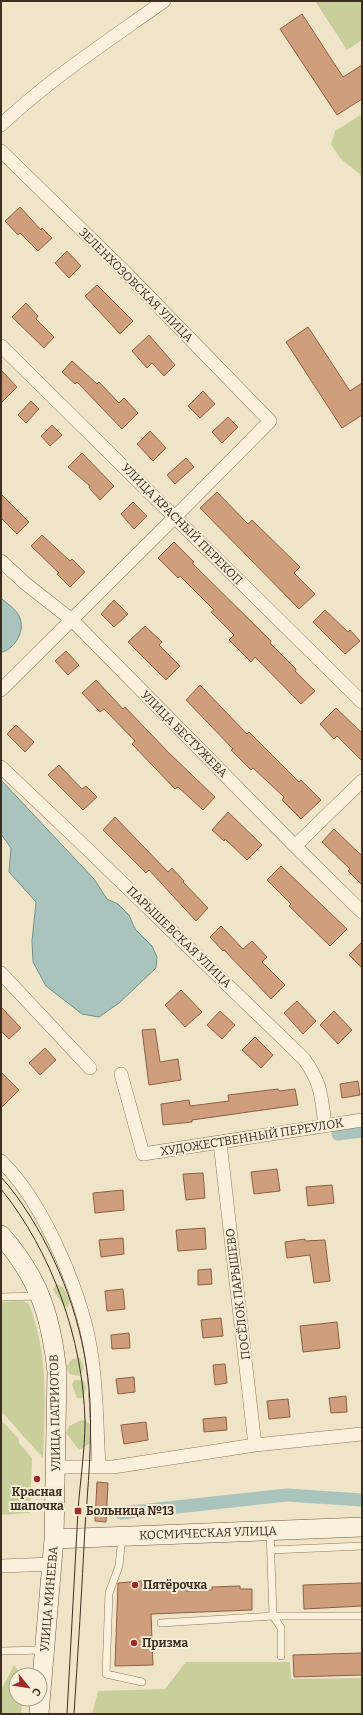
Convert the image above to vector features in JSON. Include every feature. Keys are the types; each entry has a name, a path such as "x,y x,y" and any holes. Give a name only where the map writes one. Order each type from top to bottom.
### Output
{"main road":[{"name":"УЛИЦА ПАТРИОТОВ","path":"1,1236 13,1249 29,1272 41,1296 49,1319 57,1372 56,1476"},
{"name":"УЛИЦА МИНЕЕВА","path":"39,1714 54,1539 56,1476"},
{"name":"КОСМИЧЕСКАЯ УЛИЦА","path":"54,1539 362,1527"}],"street":[{"path":"1,125 59,75 164,1"},
{"name":"ЗЕЛЕНХОЗОВСКАЯ УЛИЦА","path":"1,151 125,272 270,421 176,517"},
{"name":"УЛИЦА КРАСНЫЙ ПЕРЕКОП","path":"1,346 362,702"},
{"path":"1,690 176,517"},
{"name":"УЛИЦА БЕСТУЖЕВА","path":"1,561 26,584 72,620 362,912"},
{"name":"ПАРЫШЕВСКАЯ УЛИЦА","path":"1,767 304,1059 314,1072 320,1086 325,1125"},
{"path":"295,846 362,781"},
{"path":"1,973 90,1068"},
{"name":"ХУДОЖЕСТВЕННЫЙ ПЕРЕУЛОК","path":"121,1074 143,1154 362,1120"},
{"name":"ПОСЁЛОК ПАРЫШЕВО","path":"220,1143 255,1445"},
{"path":"1,1161 27,1193 45,1222 62,1258 83,1315 93,1366 99,1467"},
{"path":"56,1476 99,1467 113,1467 255,1445 362,1434"},
{"path":"1,1566 52,1564"}],"lane":[{"path":"1,1297 41,1296"},
{"path":"270,1531 273,1616 281,1628 281,1656"},
{"path":"122,1537 119,1566 109,1593 106,1674 142,1682"},
{"path":"271,1550 362,1546"},
{"path":"161,1623 273,1616 362,1616"},
{"path":"1,1651 45,1650"}],"green space":[{"path":"315,1 360,1 362,5 362,40 347,50"},
{"path":"362,114 362,176 340,158 331,144 335,131"},
{"path":"56,1284 63,1287 70,1301 68,1307 64,1306 53,1290"},
{"path":"23,1301 29,1304 40,1342 43,1361 45,1399 43,1458 1,1411 1,1302"},
{"path":"80,1358 84,1368 79,1376 69,1374 67,1366 72,1359"},
{"path":"74,1380 83,1380 86,1387 83,1398 77,1398 72,1385"},
{"path":"1,1420 19,1439 19,1443 32,1458 30,1513 1,1515"},
{"path":"82,1420 92,1425 91,1443 79,1450 66,1433 69,1426"},
{"path":"186,1662 290,1662 291,1679 362,1678 362,1714 92,1714 98,1691 165,1689"},
{"path":"8,1677 8,1707 22,1707 21,1714 1,1714 1,1690"}],"water":[{"path":"1,598 18,613 21,621 20,632 16,642 8,650 3,652 1,651"},
{"path":"1,780 94,879 107,899 118,904 129,915 135,929 152,946 157,957 156,968 119,1003 99,1017 82,1014 46,986 33,962 32,941 36,902 9,872 11,848 1,834"}],"building":[{"path":"302,14 343,77 362,65 362,99 337,115 280,29"},
{"path":"20,207 41,230 42,228 52,238 38,251 20,233 18,235 5,221"},
{"path":"67,251 81,266 69,278 55,263"},
{"path":"97,285 133,321 120,334 85,296"},
{"path":"26,303 38,316 36,319 54,337 44,348 12,317"},
{"path":"308,327 350,391 362,383 362,415 342,428 286,342"},
{"path":"149,335 175,365 164,376 152,363 147,368 132,351"},
{"path":"72,361 97,384 99,382 119,403 124,398 138,413 122,429 77,382 75,384 62,372"},
{"path":"1,370 17,387 1,403"},
{"path":"203,391 215,404 200,418 188,406"},
{"path":"31,401 39,409 26,423 18,415"},
{"path":"228,417 238,427 222,443 212,432"},
{"path":"52,425 62,435 50,446 41,436"},
{"path":"150,431 166,448 153,461 137,444"},
{"path":"82,453 114,486 100,500 91,490 89,487 90,486 68,467"},
{"path":"186,458 194,467 175,484 167,475"},
{"path":"217,492 248,524 252,520 300,567 294,573 315,594 299,609 200,508"},
{"path":"1,494 29,522 17,534 1,518"},
{"path":"133,502 147,516 134,529 121,514"},
{"path":"42,535 70,561 72,559 85,572 70,587 57,574 59,573 31,546"},
{"path":"174,542 194,562 192,563 271,641 270,643 315,691 301,704 255,657 251,662 229,640 234,635 211,612 214,610 180,576 178,578 158,558"},
{"path":"114,600 128,614 114,627 101,614"},
{"path":"325,610 348,632 350,630 360,641 345,654 313,622"},
{"path":"145,626 162,642 159,645 180,666 166,680 128,642"},
{"path":"66,651 79,665 68,675 55,661"},
{"path":"96,680 123,709 125,707 169,753 215,797 203,810 178,787 175,789 132,744 135,741 104,709 100,712 82,693"},
{"path":"200,685 247,734 249,732 299,782 301,780 321,800 301,819 282,800 284,797 253,768 251,770 186,700"},
{"path":"336,708 362,733 362,761 337,736 334,739 320,724"},
{"path":"16,725 34,742 25,752 7,734"},
{"path":"59,765 82,789 86,786 97,797 83,810 48,775"},
{"path":"228,812 262,845 247,860 225,839 224,841 212,830"},
{"path":"115,817 168,872 172,868 208,908 196,921 149,870 146,873 103,830"},
{"path":"334,829 362,856 362,885 348,871 350,869 322,842"},
{"path":"281,866 347,929 330,946 289,906 291,904 267,880"},
{"path":"221,926 243,949 252,941 267,957 262,962 285,985 271,999 210,937"},
{"path":"362,942 362,968 349,955"},
{"path":"181,990 202,1012 185,1027 165,1005"},
{"path":"297,1001 316,1021 303,1034 284,1013"},
{"path":"1,1007 21,1028 9,1039 1,1031"},
{"path":"220,1011 235,1025 222,1039 207,1025"},
{"path":"334,1011 352,1030 338,1044 320,1025"},
{"path":"155,1029 160,1062 178,1059 181,1080 149,1085 142,1030"},
{"path":"255,1037 273,1055 261,1068 242,1050"},
{"path":"45,1048 56,1060 40,1075 29,1063"},
{"path":"1,1072 19,1090 1,1108"},
{"path":"358,1081 360,1095 342,1098 340,1084"},
{"path":"278,1089 279,1091 295,1089 298,1105 192,1120 192,1122 163,1125 161,1104 189,1100 190,1106 229,1101 228,1095"},
{"path":"277,1169 280,1191 254,1194 251,1172"},
{"path":"203,1173 205,1198 186,1200 183,1174"},
{"path":"332,1185 334,1203 308,1206 306,1187"},
{"path":"123,1190 124,1210 95,1213 93,1193"},
{"path":"205,1228 206,1249 178,1251 176,1230"},
{"path":"123,1238 124,1254 101,1257 99,1240"},
{"path":"305,1239 305,1241 325,1240 330,1281 314,1283 310,1255 287,1258 285,1242"},
{"path":"211,1269 212,1284 198,1285 198,1270"},
{"path":"123,1289 125,1309 107,1311 105,1291"},
{"path":"221,1318 223,1336 203,1338 201,1320"},
{"path":"337,1322 340,1348 303,1352 300,1326"},
{"path":"129,1333 130,1348 112,1349 111,1335"},
{"path":"225,1364 227,1383 215,1385 213,1365"},
{"path":"134,1377 135,1392 118,1394 116,1379"},
{"path":"346,1396 347,1412 331,1413 329,1398"},
{"path":"288,1399 290,1417 269,1419 267,1401"},
{"path":"226,1417 227,1430 204,1432 203,1419"},
{"path":"146,1422 148,1440 124,1444 121,1425"},
{"path":"97,1482 108,1483 106,1522 95,1521"},
{"path":"142,1581 142,1589 186,1588 186,1591 212,1590 212,1587 240,1586 240,1589 252,1589 252,1610 151,1614 153,1665 115,1666 118,1583"},
{"path":"362,1583 362,1606 304,1609 303,1585"},
{"path":"362,1653 362,1675 294,1677 293,1655"}],"waterway":[{"path":"338,1134 362,1131"},
{"path":"121,1513 287,1495 362,1500"}],"tram line":[{"path":"1,1177 9,1186 43,1237 64,1282 79,1330 88,1378 90,1403 90,1449 74,1714"},
{"path":"1,1189 35,1240 49,1268 71,1328 83,1390 85,1432 78,1511 67,1714"}],"place":[{"name":"Красная шапочка","path":"37,1479"},
{"name":"Больница №13","path":"78,1511"},
{"name":"Пятёрочка","path":"135,1585"},
{"name":"Призма","path":"134,1643"}]}
